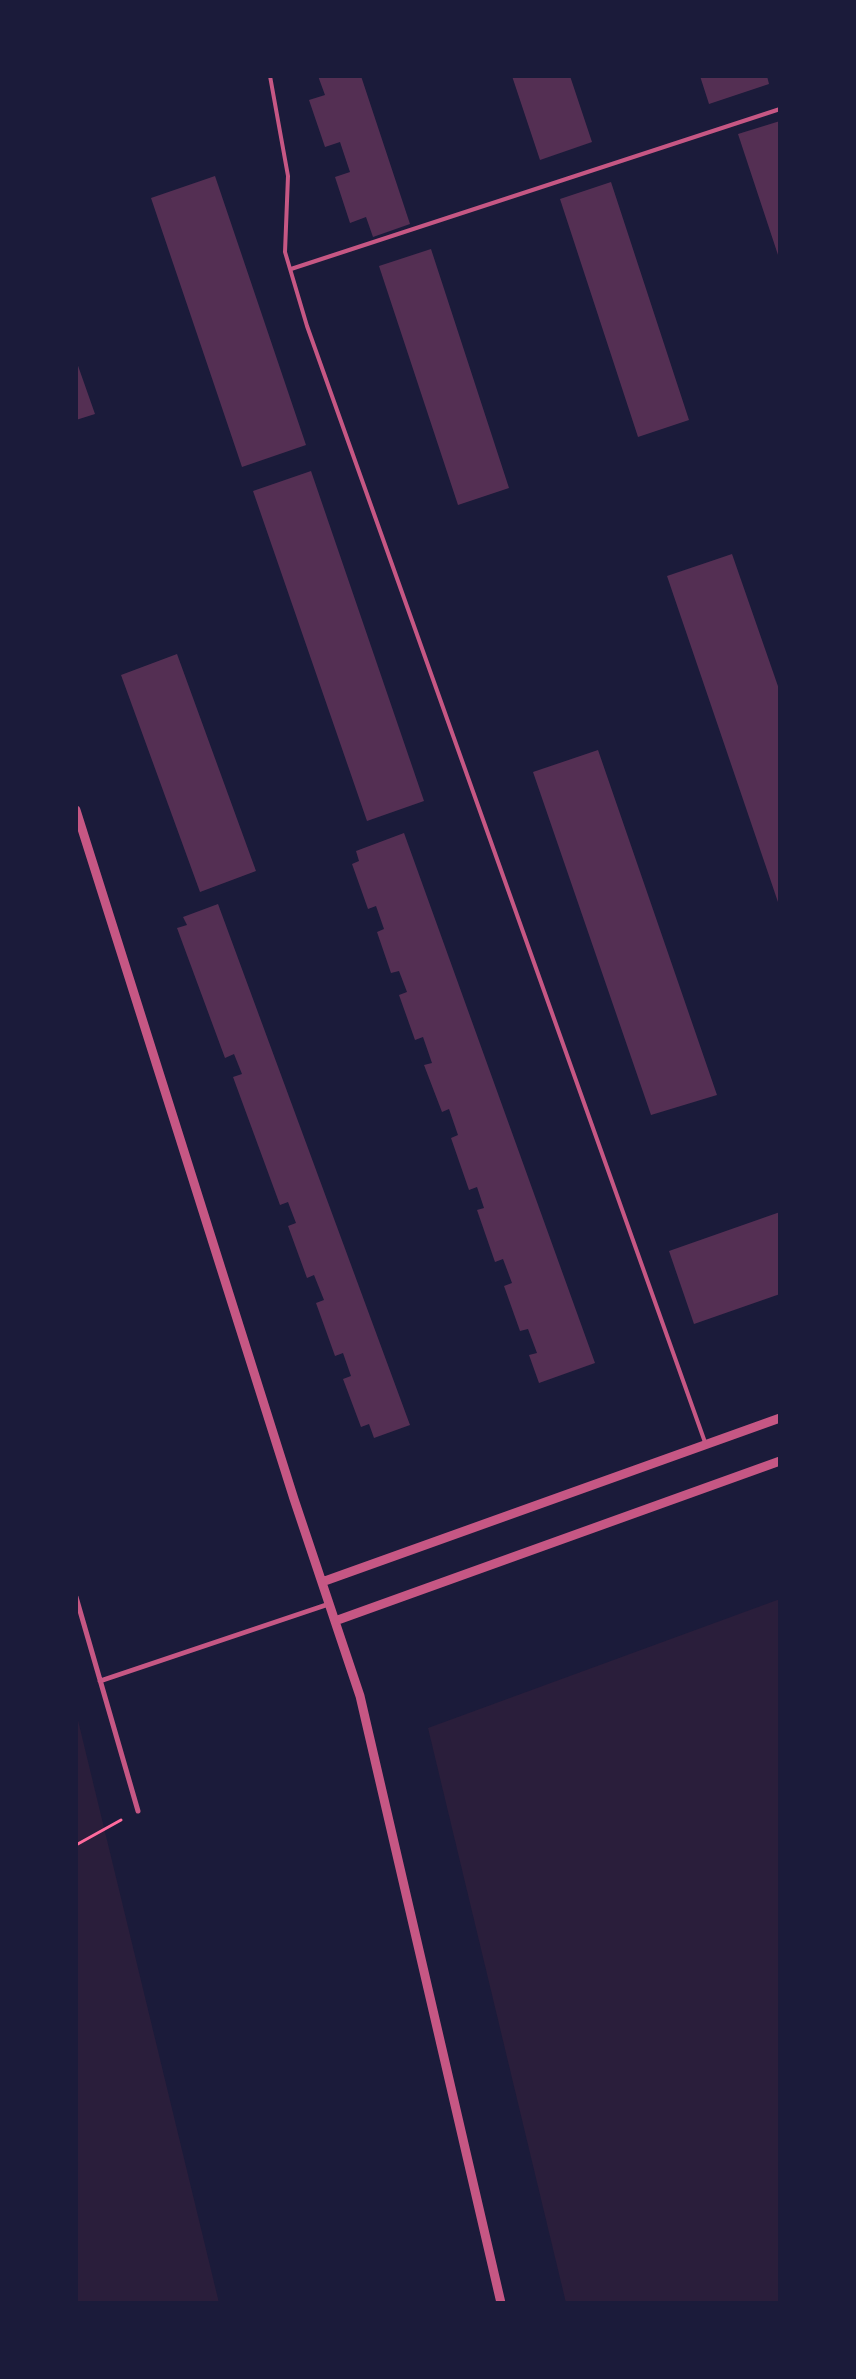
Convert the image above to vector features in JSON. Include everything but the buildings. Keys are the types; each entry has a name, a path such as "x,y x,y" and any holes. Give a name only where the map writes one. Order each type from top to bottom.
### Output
{"street":[{"path":"76,810 334,1621 360,1696 501,2303"},
{"path":"322,1582 780,1418"},
{"path":"334,1621 780,1461"},
{"path":"76,1596 138,1811"},
{"path":"100,1681 329,1604"}],"lane":[{"path":"270,76 288,176 285,252 307,326 706,1445"},
{"path":"290,270 780,109"}],"path":[{"path":"76,1845 138,1811"}],"shaded area":[{"path":"780,1599 780,2303 566,2303 428,1728"},
{"path":"76,1712 219,2303 76,2303"}]}
